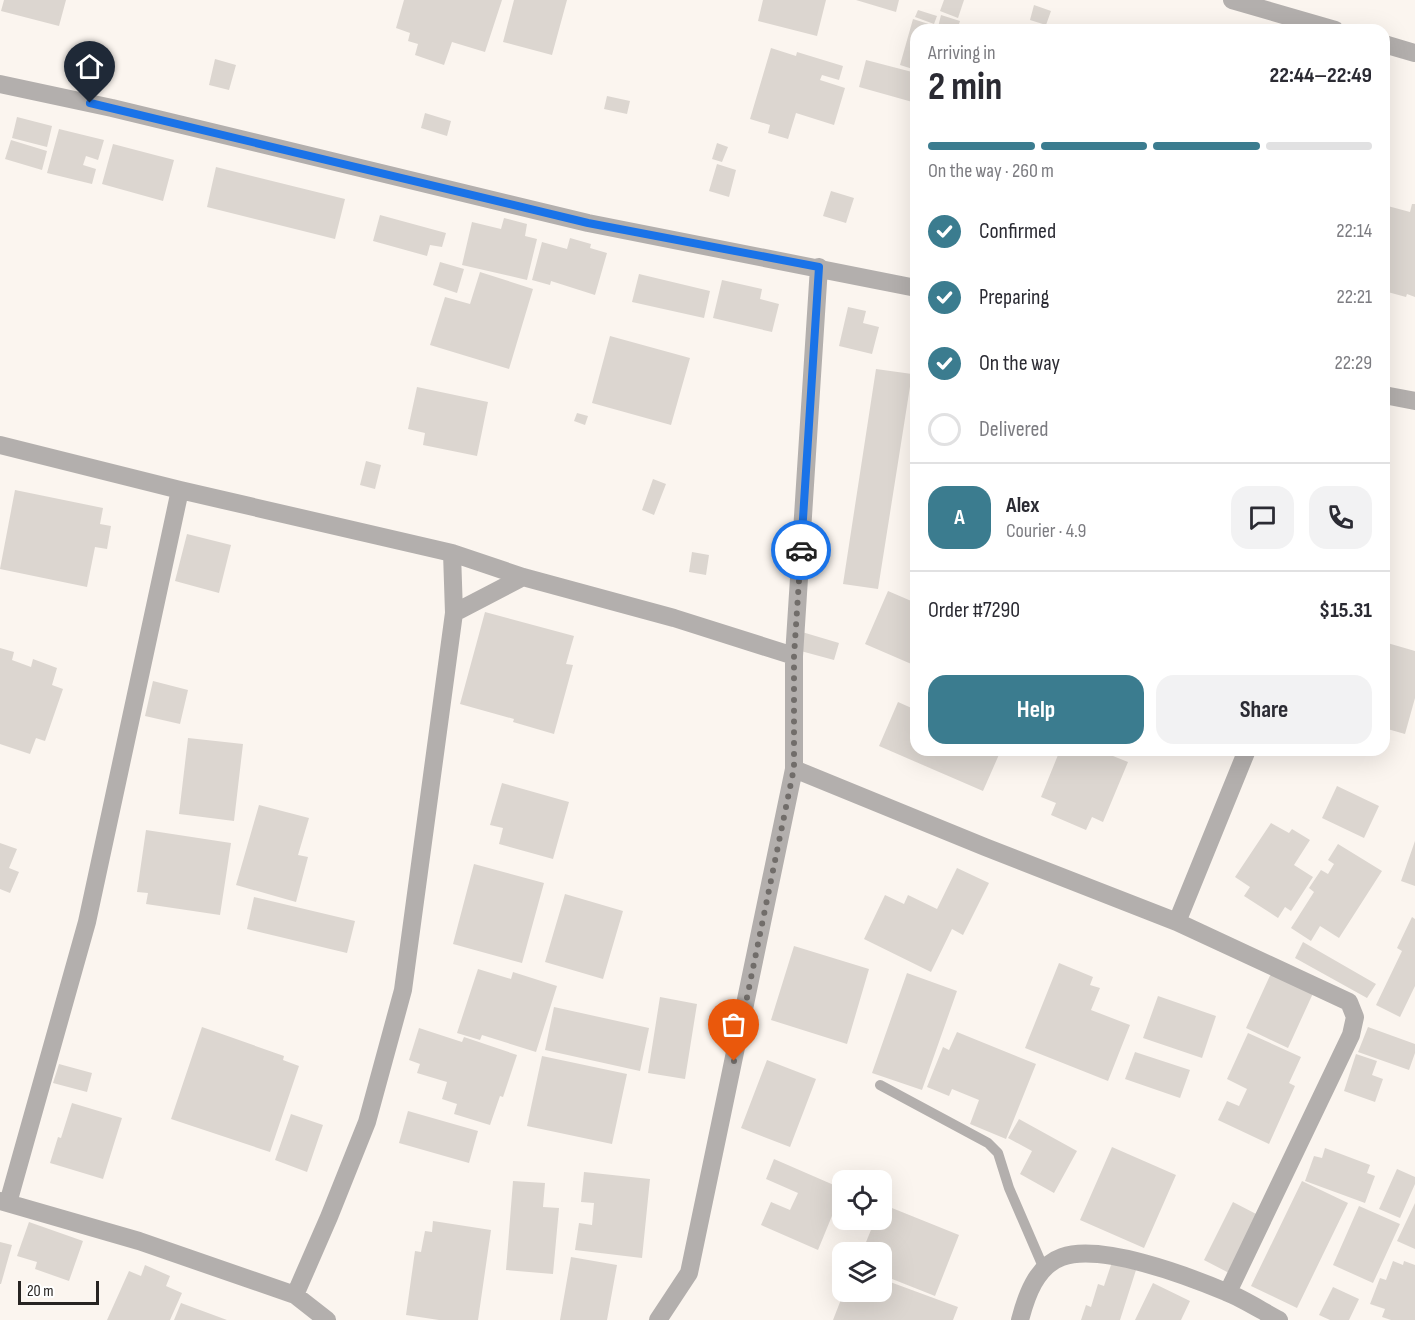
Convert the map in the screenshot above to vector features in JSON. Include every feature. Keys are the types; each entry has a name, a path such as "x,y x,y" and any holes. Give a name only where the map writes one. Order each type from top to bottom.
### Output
{"street":[{"path":"1232,0 1314,24"},
{"path":"1390,46 1415,53"},
{"path":"0,84 112,108 588,223 910,287"},
{"path":"658,1320 689,1273 794,768 794,656 819,267"},
{"path":"1390,396 1415,401"},
{"path":"0,445 180,490 453,553 523,577 674,618 794,656"},
{"path":"180,490 87,922 4,1202 139,1241 295,1295 327,1320"},
{"path":"295,1295 367,1122 403,990 454,613 453,553"},
{"path":"454,613 523,577"},
{"path":"1177,922 1245,756"},
{"path":"794,768 985,847 1177,922 1349,1002 1355,1017 1351,1035 1228,1292"},
{"path":"1020,1320 1028,1293 1044,1269 1060,1257 1082,1253 1103,1254 1161,1268 1228,1292 1279,1320"}],"lane":[{"path":"880,1085 988,1143 998,1153 1044,1269"}],"building":[{"path":"4,0 66,0 59,26 1,11"},
{"path":"404,0 502,0 485,52 452,42 444,65 415,55 418,44 408,41 410,33 396,28"},
{"path":"514,0 567,0 552,55 503,42"},
{"path":"763,0 826,0 817,36 758,21"},
{"path":"856,0 899,0 896,12"},
{"path":"944,0 964,0 958,18 940,11"},
{"path":"1034,5 1051,11 1046,24 1030,20"},
{"path":"918,10 937,16 934,24 915,17"},
{"path":"941,15 960,21 959,24 939,24"},
{"path":"913,19 929,24 912,24"},
{"path":"910,30 910,68 900,65"},
{"path":"771,48 796,56 797,52 843,66 839,80 822,75 820,80 845,88 834,125 796,113 788,139 768,133 770,125 750,119"},
{"path":"215,59 236,65 229,90 209,85"},
{"path":"866,60 910,71 910,101 859,87"},
{"path":"607,96 630,101 627,114 604,109"},
{"path":"425,113 451,121 447,136 421,128"},
{"path":"17,117 52,126 47,147 12,138"},
{"path":"59,129 104,140 98,160 86,156 83,165 96,169 92,184 47,173"},
{"path":"11,140 47,151 42,170 5,159"},
{"path":"717,143 728,147 722,162 712,159"},
{"path":"113,144 174,160 163,201 102,184"},
{"path":"717,164 736,170 729,197 709,191"},
{"path":"216,167 345,199 335,239 207,207"},
{"path":"831,191 854,198 846,223 823,216"},
{"path":"1412,204 1415,204 1415,297 1390,293 1390,207 1410,212"},
{"path":"380,215 446,233 442,247 430,245 427,256 373,241"},
{"path":"504,218 527,224 525,236 537,239 527,280 462,265 472,222 501,229"},
{"path":"570,238 591,244 590,248 607,253 595,295 551,281 550,285 532,280 542,242 567,249"},
{"path":"440,262 464,269 457,293 433,285"},
{"path":"480,272 533,289 509,369 430,345 445,297 470,304"},
{"path":"639,274 710,291 704,318 632,302"},
{"path":"722,280 762,289 760,299 779,304 772,332 713,318"},
{"path":"848,307 866,311 863,323 879,327 872,354 839,346"},
{"path":"610,336 690,358 671,425 592,403"},
{"path":"876,369 910,374 910,387 878,589 843,584"},
{"path":"417,387 488,402 477,456 423,445 425,433 408,429"},
{"path":"577,413 588,416 585,425 574,421"},
{"path":"366,461 381,465 375,489 360,485"},
{"path":"653,479 666,484 654,515 642,510"},
{"path":"15,490 103,508 100,524 111,526 107,549 95,547 87,587 0,569"},
{"path":"187,534 231,545 219,593 175,581"},
{"path":"692,552 709,555 706,575 689,572"},
{"path":"888,591 910,600 910,663 865,644"},
{"path":"485,612 574,636 566,664 573,665 554,734 513,722 514,719 460,704"},
{"path":"802,632 839,643 834,660 797,650"},
{"path":"1390,644 1415,651 1415,698 1405,734 1390,730"},
{"path":"0,648 14,652 12,660 31,667 33,659 57,668 52,685 63,689 45,741 36,738 30,754 0,744"},
{"path":"153,681 188,690 180,724 145,716"},
{"path":"898,702 910,707 910,756 998,756 983,791 879,746"},
{"path":"188,738 243,744 234,821 179,814"},
{"path":"1058,756 1113,756 1128,762 1103,822 1092,817 1086,830 1051,815 1056,803 1041,797"},
{"path":"502,783 569,802 553,859 499,844 503,828 490,825"},
{"path":"1337,786 1379,806 1364,838 1322,818"},
{"path":"259,805 309,818 298,855 308,857 296,902 236,885"},
{"path":"1271,823 1289,833 1292,829 1310,840 1294,865 1313,877 1291,911 1285,907 1278,918 1244,896 1250,887 1235,877"},
{"path":"146,830 231,843 220,915 146,904 148,893 137,892"},
{"path":"1415,841 1415,886 1401,881"},
{"path":"0,843 17,849 9,868 19,872 10,893 0,889"},
{"path":"1338,844 1382,871 1339,938 1320,926 1311,941 1291,928 1314,892 1309,888 1321,870 1328,874 1334,864 1328,860"},
{"path":"474,864 544,883 522,963 453,944"},
{"path":"957,868 989,883 963,935 952,929 931,972 864,939 885,895 904,904 908,895 937,909"},
{"path":"565,894 623,911 603,979 545,962"},
{"path":"254,897 355,921 347,953 247,929"},
{"path":"1412,917 1415,919 1415,986 1400,1017 1376,1005 1402,951 1397,948"},
{"path":"1303,942 1376,984 1367,998 1295,958"},
{"path":"794,946 869,969 847,1044 771,1020"},
{"path":"1059,963 1093,977 1090,985 1100,988 1091,1010 1130,1025 1108,1081 1025,1048"},
{"path":"478,969 511,979 513,972 557,986 536,1052 482,1035 480,1040 457,1033"},
{"path":"1273,969 1315,989 1288,1048 1246,1028"},
{"path":"907,973 957,991 922,1090 872,1073"},
{"path":"1158,996 1216,1016 1202,1058 1143,1038"},
{"path":"660,997 697,1004 685,1079 648,1073"},
{"path":"554,1007 649,1028 640,1071 545,1050"},
{"path":"202,1027 284,1056 283,1060 299,1066 270,1152 171,1119"},
{"path":"1368,1027 1415,1044 1415,1053 1409,1070 1358,1052"},
{"path":"419,1028 462,1042 464,1037 517,1055 503,1097 500,1096 490,1125 454,1114 457,1104 442,1099 447,1082 417,1073 420,1064 409,1060"},
{"path":"957,1032 1036,1064 1006,1139 970,1124 979,1100 952,1089 949,1096 927,1087 943,1047 949,1050"},
{"path":"1248,1033 1301,1057 1289,1083 1295,1086 1269,1144 1218,1120 1227,1101 1239,1106 1247,1089 1227,1079"},
{"path":"1135,1052 1190,1070 1180,1098 1125,1079"},
{"path":"1356,1054 1377,1061 1372,1075 1383,1079 1375,1102 1344,1091"},
{"path":"542,1056 627,1074 612,1144 527,1126"},
{"path":"767,1060 816,1079 790,1147 741,1128"},
{"path":"59,1064 92,1073 87,1092 53,1083"},
{"path":"72,1103 122,1118 103,1179 50,1163"},
{"path":"408,1111 478,1131 469,1163 399,1143"},
{"path":"291,1114 323,1125 307,1172 275,1160"},
{"path":"1019,1119 1077,1151 1054,1193 1020,1174 1032,1151 1008,1138"},
{"path":"1112,1147 1176,1175 1144,1248 1080,1220"},
{"path":"1325,1148 1370,1165 1367,1173 1375,1176 1365,1203 1305,1181 1314,1156 1322,1158"},
{"path":"774,1159 832,1184 832,1216 818,1250 761,1225 771,1202 790,1210 798,1193 766,1179"},
{"path":"1397,1169 1415,1177 1415,1184 1400,1218 1379,1209"},
{"path":"584,1172 650,1179 642,1258 575,1250 579,1223 592,1225 594,1203 581,1202"},
{"path":"513,1181 545,1183 543,1207 559,1208 553,1274 506,1270"},
{"path":"1302,1181 1348,1203 1297,1308 1251,1286"},
{"path":"1233,1202 1260,1216 1231,1274 1204,1260"},
{"path":"1415,1203 1415,1249 1397,1241"},
{"path":"1359,1206 1400,1224 1373,1283 1333,1265"},
{"path":"892,1208 959,1235 935,1296 892,1279 892,1242 866,1242 871,1230 892,1230"},
{"path":"433,1221 491,1230 478,1320 439,1320 406,1315 415,1251 421,1252 425,1231 432,1232"},
{"path":"29,1222 83,1241 69,1281 35,1269 37,1262 17,1256"},
{"path":"0,1242 12,1245 1,1284 0,1284"},
{"path":"571,1257 617,1265 607,1320 560,1320"},
{"path":"1393,1261 1403,1265 1404,1261 1415,1265 1415,1320 1391,1320 1382,1317 1385,1309 1370,1304 1380,1278 1386,1280"},
{"path":"1112,1262 1136,1270 1120,1320 1081,1320 1086,1305 1091,1307 1098,1284 1104,1286"},
{"path":"145,1265 170,1276 166,1286 182,1293 170,1320 107,1320 129,1271 141,1276"},
{"path":"892,1283 958,1307 953,1320 833,1320 840,1302 892,1302"},
{"path":"1153,1283 1190,1301 1181,1320 1135,1320"},
{"path":"1333,1287 1359,1299 1349,1320 1330,1320 1319,1315"},
{"path":"181,1303 227,1320 174,1320"}],"way so far":[{"path":"734,1061 794,768 794,656 801,550"}],"route":[{"path":"90,103 588,223 819,267 801,550"}]}
